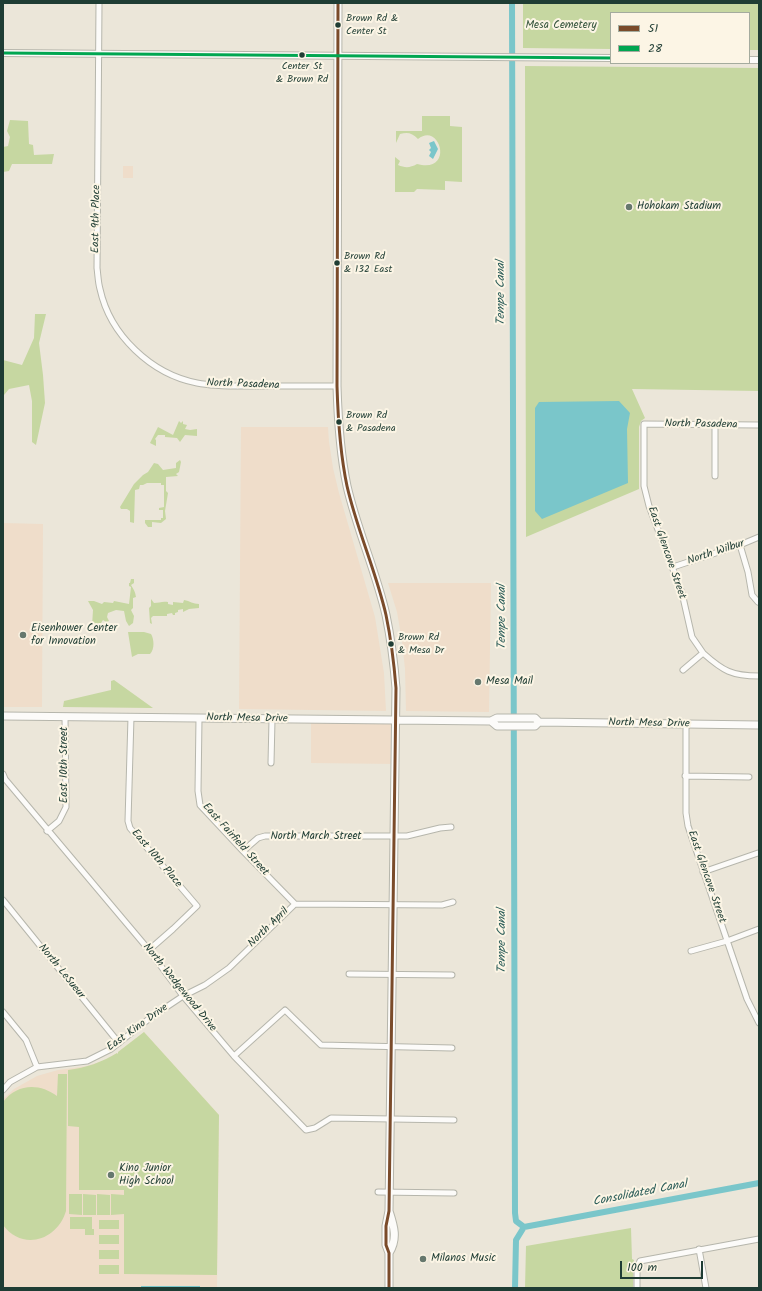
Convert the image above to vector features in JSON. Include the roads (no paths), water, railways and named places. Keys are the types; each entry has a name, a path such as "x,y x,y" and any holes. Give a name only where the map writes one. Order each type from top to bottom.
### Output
{"main road":[{"path":"338,3 337,386 340,442 355,517 384,609 391,642 396,688 390,1192 389,1211 386,1226 386,1245 389,1253 389,1288"},
{"name":"North Mesa Drive","path":"3,716 272,720 491,721 497,718 520,726 535,726 539,722"},
{"name":"North Mesa Drive","path":"508,722 520,718 535,718 539,722 759,725"}],"street":[{"name":"East 9th Place","path":"99,3 97,268 100,289 106,307 124,338 135,352 153,365"},
{"path":"3,52 610,58"},
{"name":"North Pasadena","path":"153,365 176,377 197,383 216,386 337,386"},
{"name":"North Pasadena","path":"644,424 759,426"},
{"name":"East Glencove Street","path":"644,424 644,486 649,506 682,592 692,637 703,653 718,666 733,674 759,676"},
{"path":"715,425 715,476"},
{"name":"North Wilbur","path":"673,567 740,546 759,537"},
{"path":"740,546 748,572 752,595 758,602"},
{"path":"683,670 703,653"},
{"name":"East 10th Street","path":"47,831 59,821 66,807 65,717"},
{"name":"East 10th Place","path":"131,717 128,821 130,828 197,906 149,950"},
{"name":"East Fairfield Street","path":"199,718 198,791 200,805 295,904"},
{"path":"271,763 272,720"},
{"name":"East Glencove Street","path":"686,724 685,776 686,813 688,826 747,999 759,1023"},
{"name":"North Wedgewood Drive","path":"3,774 5,779 47,831 149,950 183,996 234,1056 306,1130 315,1128 331,1118 391,1120"},
{"path":"685,776 749,777"},
{"name":"North March Street","path":"243,851 258,838 265,836 395,837 412,836 440,828 451,827"},
{"path":"703,872 758,853"},
{"name":"North LeSueur","path":"3,900 120,1043"},
{"name":"North April","path":"183,996 205,985 230,968 295,904 442,905 453,902"},
{"path":"691,951 727,941 759,929"},
{"path":"349,974 452,975"},
{"name":"East Kino Drive","path":"3,1090 10,1082 38,1067 87,1061 111,1049 150,1018 183,996"},
{"path":"234,1056 284,1010 321,1045 392,1048 452,1048"},
{"path":"3,1012 26,1040 38,1067"},
{"path":"391,1120 454,1120"},
{"path":"378,1192 454,1193"},
{"path":"637,1288 637,1268 640,1261 759,1239"},
{"path":"699,1249 706,1288"}],"water":[{"path":"434,141 438,149 433,159 429,156 431,152 429,150 431,148 429,143"},
{"path":"619,401 630,413 627,429 628,483 542,519 535,511 535,408 539,402"},
{"path":"141,1286 200,1286 200,1288 141,1288"}],"waterway":[{"name":"Tempe Canal","path":"512,3 515,1213 516,1221 524,1227"},
{"name":"Consolidated Canal","path":"524,1227 759,1183"},
{"path":"515,1288 516,1240 524,1227"}],"place":[{"name":"Brown Rd & Center St","path":"338,25"},
{"name":"Center St & Brown Rd","path":"302,55"},
{"name":"Hohokam Stadium","path":"629,207"},
{"name":"Brown Rd & 132 East","path":"337,263"},
{"name":"Brown Rd & Pasadena","path":"339,422"},
{"name":"Eisenhower Center for Innovation","path":"23,635"},
{"name":"Brown Rd & Mesa Dr","path":"391,644"},
{"name":"Mesa Mail","path":"478,682"},
{"name":"Kino Junior High School","path":"111,1175"},
{"name":"Milanos Music","path":"423,1259"}],"park label":[{"name":"Mesa Cemetery","path":"561,26"}]}
